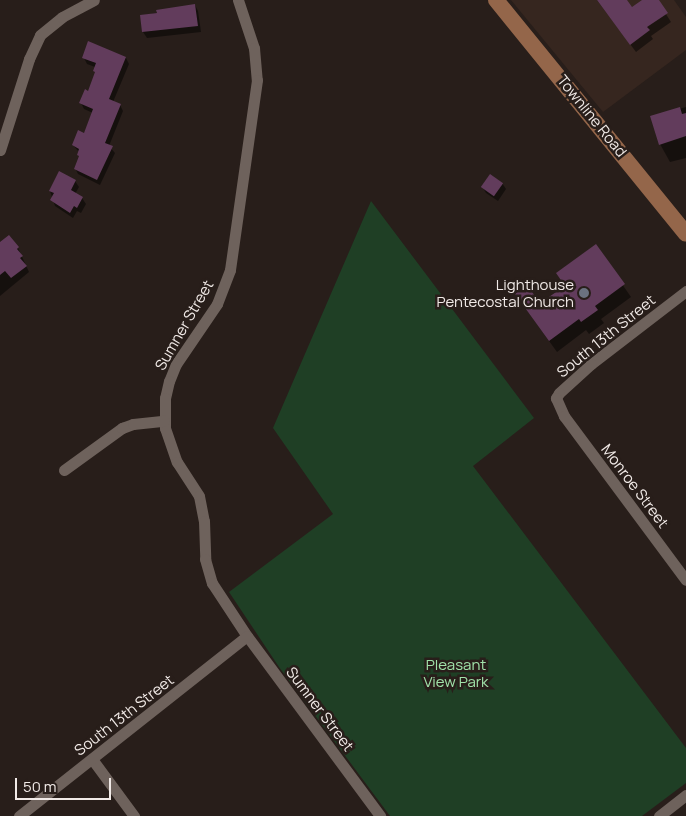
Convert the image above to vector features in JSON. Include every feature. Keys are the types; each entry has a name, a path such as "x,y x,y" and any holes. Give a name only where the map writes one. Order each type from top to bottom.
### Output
{"street":[{"path":"0,150 29,59 40,35 62,17 94,0"},
{"name":"Sumner Street","path":"238,0 250,35 257,80 230,270 218,304 176,364 165,398 164,421 170,447 198,496 202,510 208,574 247,636 380,816"},
{"name":"Townline Road","path":"496,0 686,234"},
{"name":"South 13th Street","path":"560,410 556,398 559,393 591,364 686,291"},
{"name":"Monroe Street","path":"560,410 686,580"},
{"path":"64,470 122,428 133,424 164,421"},
{"name":"South 13th Street","path":"19,816 247,636"},
{"path":"92,759 134,816"},
{"path":"659,816 686,795"}],"shaded area":[{"path":"511,0 674,0 686,17 686,50 603,112"}],"green space":[{"name":"Pleasant View Park","path":"371,201 534,418 473,466 686,748 686,783 642,816 390,816 279,667 229,592 333,514 273,428"}],"building":[{"path":"597,0 627,0 632,7 642,0 659,0 668,13 647,27 650,30 630,45"},
{"path":"195,4 198,26 142,32 140,15 157,13 156,10"},
{"path":"88,41 126,57 109,99 121,104 105,143 113,146 97,180 74,169 79,156 77,155 79,149 72,145 78,130 84,133 93,109 79,103 85,89 88,91 95,72 93,71 96,63 82,58"},
{"path":"680,107 682,114 686,113 686,136 659,145 650,116"},
{"path":"59,171 76,180 71,190 83,197 77,208 74,206 70,213 50,200 54,193 49,191"},
{"path":"490,174 503,183 494,196 481,187"},
{"path":"9,235 19,247 17,249 23,256 20,258 27,266 11,278 5,271 0,275 0,242"},
{"name":"Lighthouse Pentecostal Church","path":"596,244 625,284 595,306 598,310 581,322 579,319 549,341 515,294 527,285 540,303 565,286 556,273"}],"place":[{"name":"Lighthouse Pentecostal Church","path":"584,293"}]}
